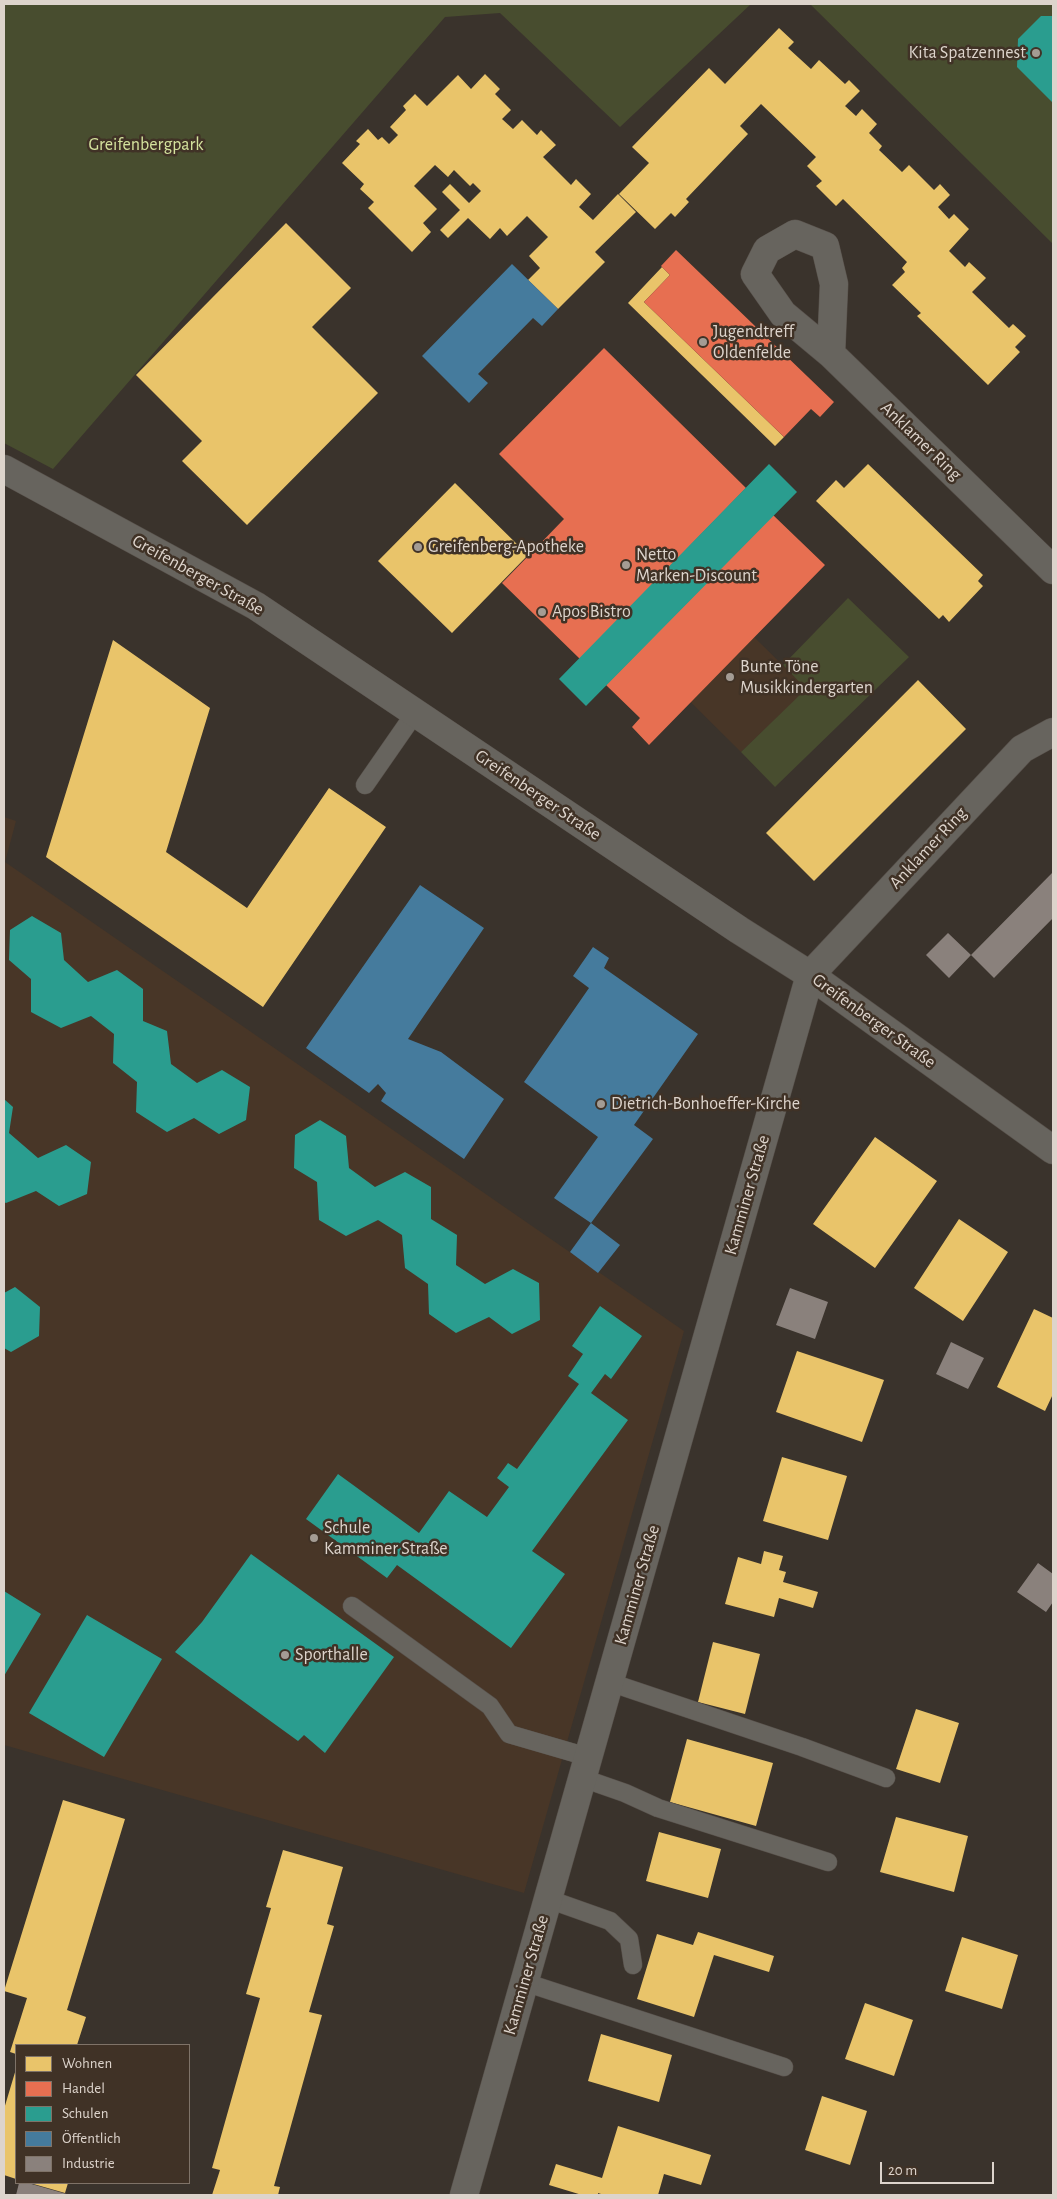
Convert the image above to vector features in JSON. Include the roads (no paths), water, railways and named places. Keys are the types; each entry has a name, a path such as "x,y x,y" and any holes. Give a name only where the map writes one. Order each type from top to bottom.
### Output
{"street":[{"name":"Anklamer Ring","path":"831,354 1053,570"},
{"name":"Greifenberger Straße","path":"4,470 256,606 731,925 810,975 1053,1150"},
{"name":"Anklamer Ring","path":"810,975 1022,749 1053,732"},
{"name":"Kamminer Straße","path":"464,2195 810,975"}],"lane":[{"path":"364,784 416,713"},
{"path":"352,1606 490,1706 509,1734 585,1768 625,1793 658,1808 828,1862"},
{"path":"609,1682 886,1778"},
{"path":"548,1899 610,1921 629,1939 633,1964"},
{"path":"524,1982 784,2068"}],"place":[{"name":"Kita Spatzennest","path":"1036,53"},
{"name":"Jugendtreff Oldenfelde","path":"703,342"},
{"name":"Greifenberg-Apotheke","path":"418,547"},
{"name":"Netto Marken-Discount","path":"626,565"},
{"name":"Apos Bistro","path":"542,612"},
{"name":"Bunte Töne Musikkindergarten","path":"730,677"},
{"name":"Dietrich-Bonhoeffer-Kirche","path":"601,1104"},
{"name":"Schule Kamminer Straße","path":"314,1538"},
{"name":"Sporthalle","path":"285,1655"}],"park label":[{"name":"Greifenbergpark","path":"146,145"}]}
